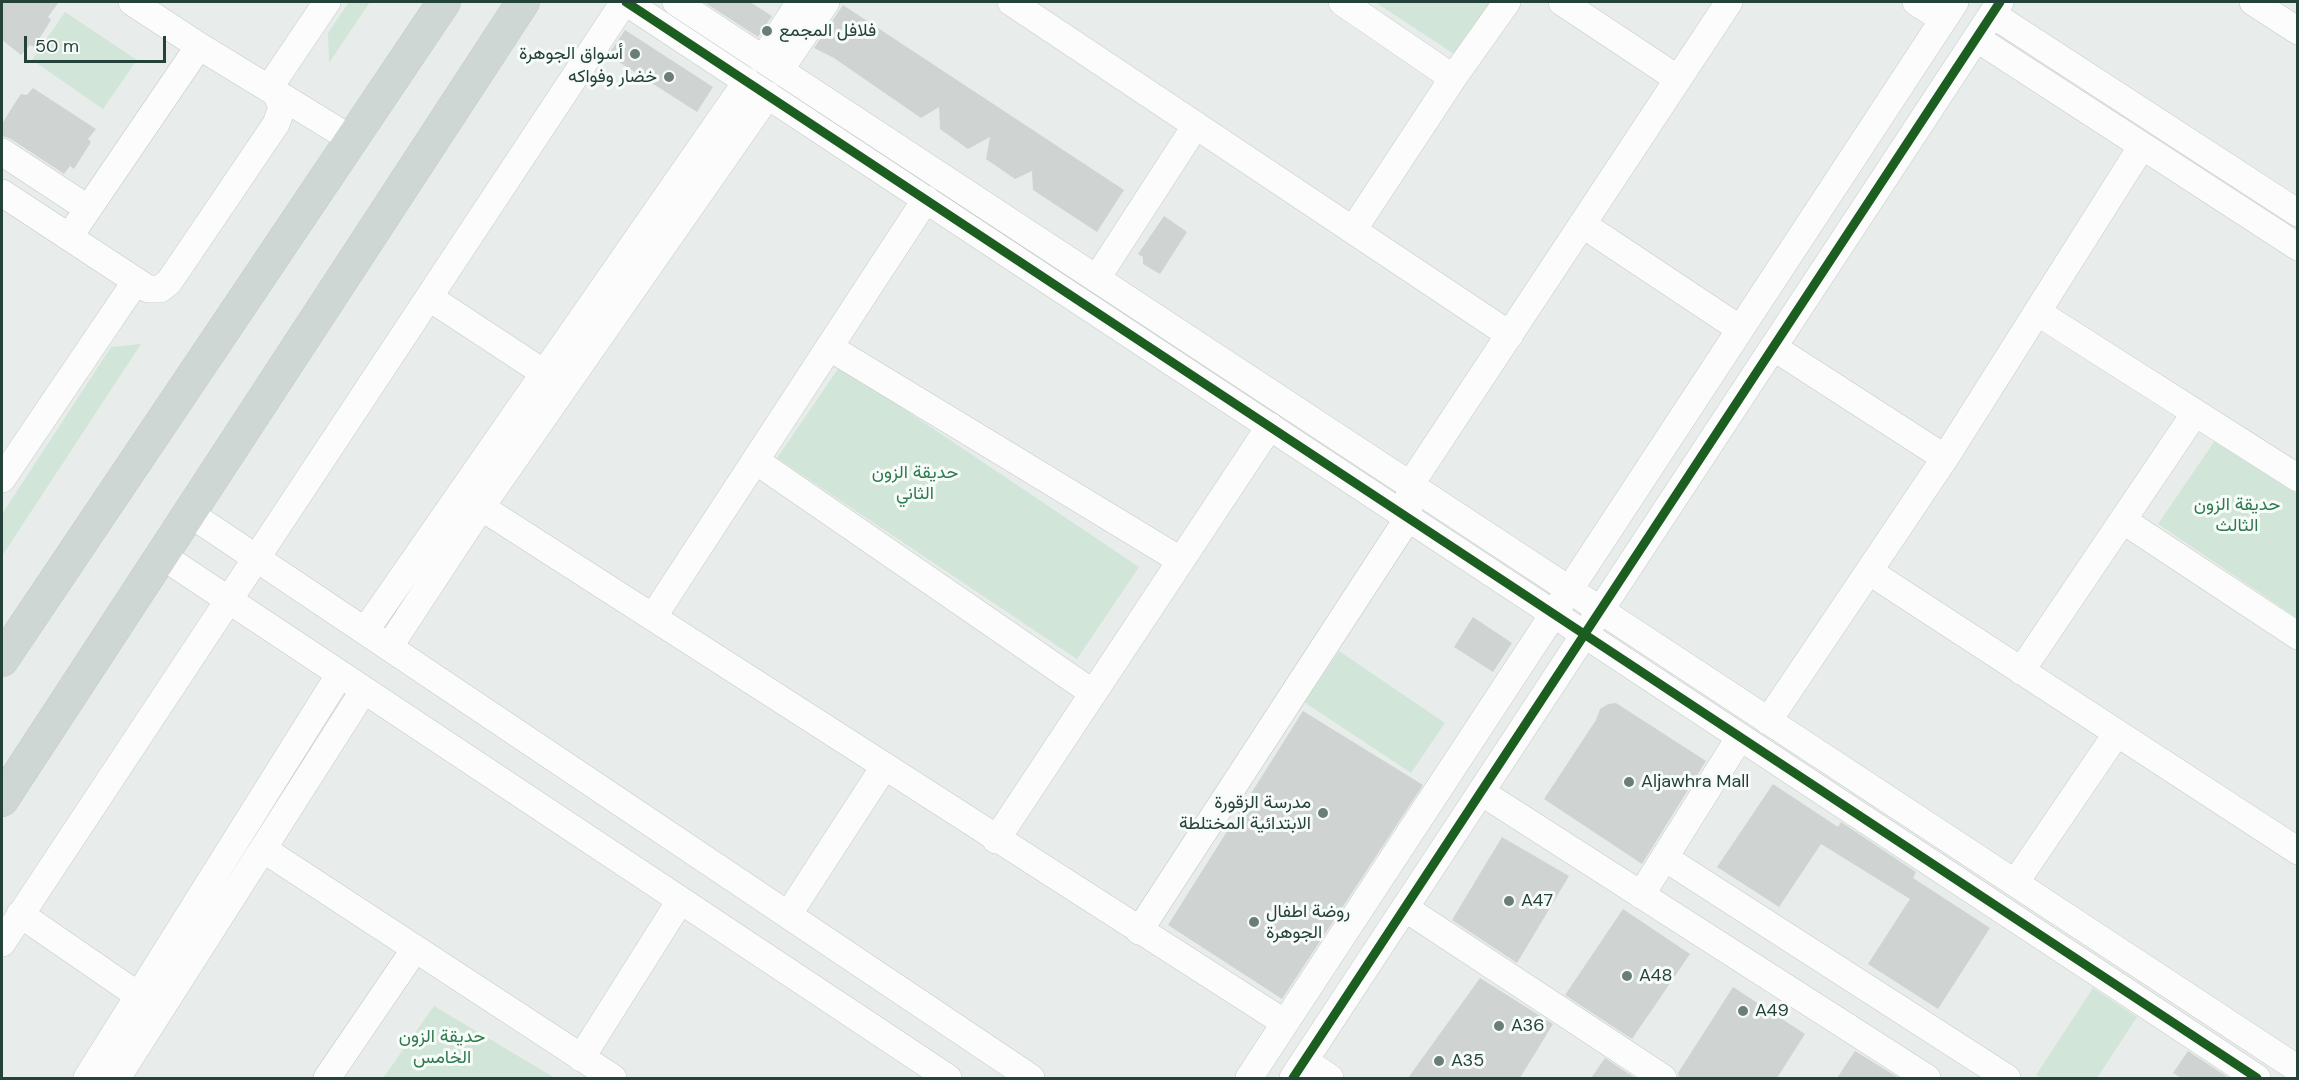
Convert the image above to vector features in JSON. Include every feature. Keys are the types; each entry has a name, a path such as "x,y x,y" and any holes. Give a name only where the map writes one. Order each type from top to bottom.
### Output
{"main road":[{"path":"2,660 444,2"},
{"path":"2,800 523,2"}],"street":[{"path":"132,2 351,139"},
{"path":"272,90 327,2"},
{"path":"2,943 625,2 2257,1078"},
{"path":"676,2 2298,1069"},
{"path":"389,647 757,87 771,64 800,2"},
{"path":"771,64 826,2"},
{"path":"1011,2 1046,11 1196,125 1510,335"},
{"path":"1342,2 1453,78"},
{"path":"1353,230 1453,78 1507,2"},
{"path":"1562,2 1678,79"},
{"path":"1139,931 1408,518 1410,485 1729,2"},
{"path":"1249,1078 1949,10 1916,2"},
{"path":"2253,2 2298,31"},
{"path":"1330,1078 1299,1070 1996,8 2298,213"},
{"path":"1976,38 2298,247"},
{"path":"69,237 199,46"},
{"path":"365,632 544,373 757,87"},
{"path":"2,196 136,281 154,290 165,286 281,117 280,100 272,90"},
{"path":"1097,278 1196,125"},
{"path":"1768,721 1870,573 1945,458 2142,146"},
{"path":"2,152 87,208"},
{"path":"653,617 926,199"},
{"path":"1582,224 1740,329"},
{"path":"2,479 136,281"},
{"path":"430,298 544,373"},
{"path":"2037,312 2298,478"},
{"path":"829,347 1180,561"},
{"path":"1773,347 1945,458"},
{"path":"2021,671 2124,521 2195,412"},
{"path":"996,840 1270,426"},
{"path":"756,461 1093,693"},
{"path":"481,507 996,840 1285,1023"},
{"path":"189,513 1031,1078"},
{"path":"2124,521 2298,636"},
{"path":"161,555 948,1078"},
{"path":"1870,573 2298,852"},
{"path":"87,1078 340,674"},
{"path":"117,1078 364,690"},
{"path":"2015,883 2117,733"},
{"path":"1641,895 1740,737"},
{"path":"788,915 884,767"},
{"path":"1481,792 1927,1078"},
{"path":"263,849 613,1078"},
{"path":"1665,858 2007,1078"},
{"path":"581,1058 680,901"},
{"path":"1405,908 1663,1078"},
{"path":"20,914 139,996"},
{"path":"336,1075 415,949"}],"green space":[{"path":"349,2 370,2 329,63 328,33"},
{"path":"1375,2 1494,2 1457,56"},
{"path":"65,12 137,60 103,109 32,60"},
{"path":"141,344 2,556 2,514 111,347"},
{"name":"حديقة الزون الثاني","path":"840,366 1139,567 1077,659 777,458"},
{"name":"حديقة الزون الثالث","path":"2216,439 2297,494 2297,618 2158,524"},
{"path":"1339,651 1445,723 1411,773 1304,702"},
{"path":"2093,988 2137,1017 2097,1078 2041,1078 2036,1075"},
{"name":"حديقة الزون الخامس","path":"434,1006 555,1078 383,1078"}],"building":[{"path":"2,2 59,2 48,17 51,20 34,47 30,45 21,55 2,40"},
{"path":"704,2 750,2 772,16 758,37"},
{"path":"843,5 1124,190 1097,232 1033,190 1032,171 1015,179 986,159 990,137 968,149 940,129 939,107 921,118 834,58 814,48"},
{"path":"625,30 713,87 697,112 608,55"},
{"path":"33,88 96,129 88,139 91,142 74,169 70,166 64,174 11,139 2,136 2,124 13,106 21,94 27,95"},
{"path":"1164,216 1187,232 1160,274 1143,264 1143,257 1138,254"},
{"path":"1473,617 1512,643 1493,672 1454,647"},
{"name":"Aljawhra Mall","path":"1616,703 1706,761 1642,864 1544,799 1596,720 1600,709 1608,704"},
{"name":"مدرسة الزقورة الابتدائية المختلطة","path":"1303,711 1423,785 1282,999 1168,925"},
{"path":"1773,784 1838,827 1841,822 1916,872 1913,878 1990,928 1938,1009 1868,964 1910,899 1821,844 1779,907 1717,867"},
{"name":"A47","path":"1502,837 1569,876 1517,963 1452,920"},
{"name":"A48","path":"1623,909 1690,954 1632,1039 1565,995"},
{"name":"A36","path":"1480,978 1553,1024 1520,1078 1408,1078"},
{"name":"A49","path":"1733,987 1805,1034 1777,1078 1679,1078 1678,1073"},
{"path":"1855,1051 1899,1078 1837,1078"},
{"path":"2188,1051 2229,1078 2181,1078 2173,1073"},
{"path":"1605,1058 1635,1078 1591,1078"}],"cycle path":[{"path":"626,2 2257,1078"},
{"path":"1293,1078 2000,2"}],"place":[{"name":"فلافل المجمع","path":"767,31"},
{"name":"أسواق الجوهرة","path":"635,54"},
{"name":"خضار وفواكه","path":"669,77"},
{"name":"Aljawhra Mall","path":"1629,782"},
{"name":"مدرسة الزقورة الابتدائية المختلطة","path":"1323,813"},
{"name":"A47","path":"1509,901"},
{"name":"روضة اطفال الجوهرة","path":"1254,922"},
{"name":"A48","path":"1627,976"},
{"name":"A49","path":"1743,1011"},
{"name":"A36","path":"1499,1026"},
{"name":"A35","path":"1439,1061"}]}
